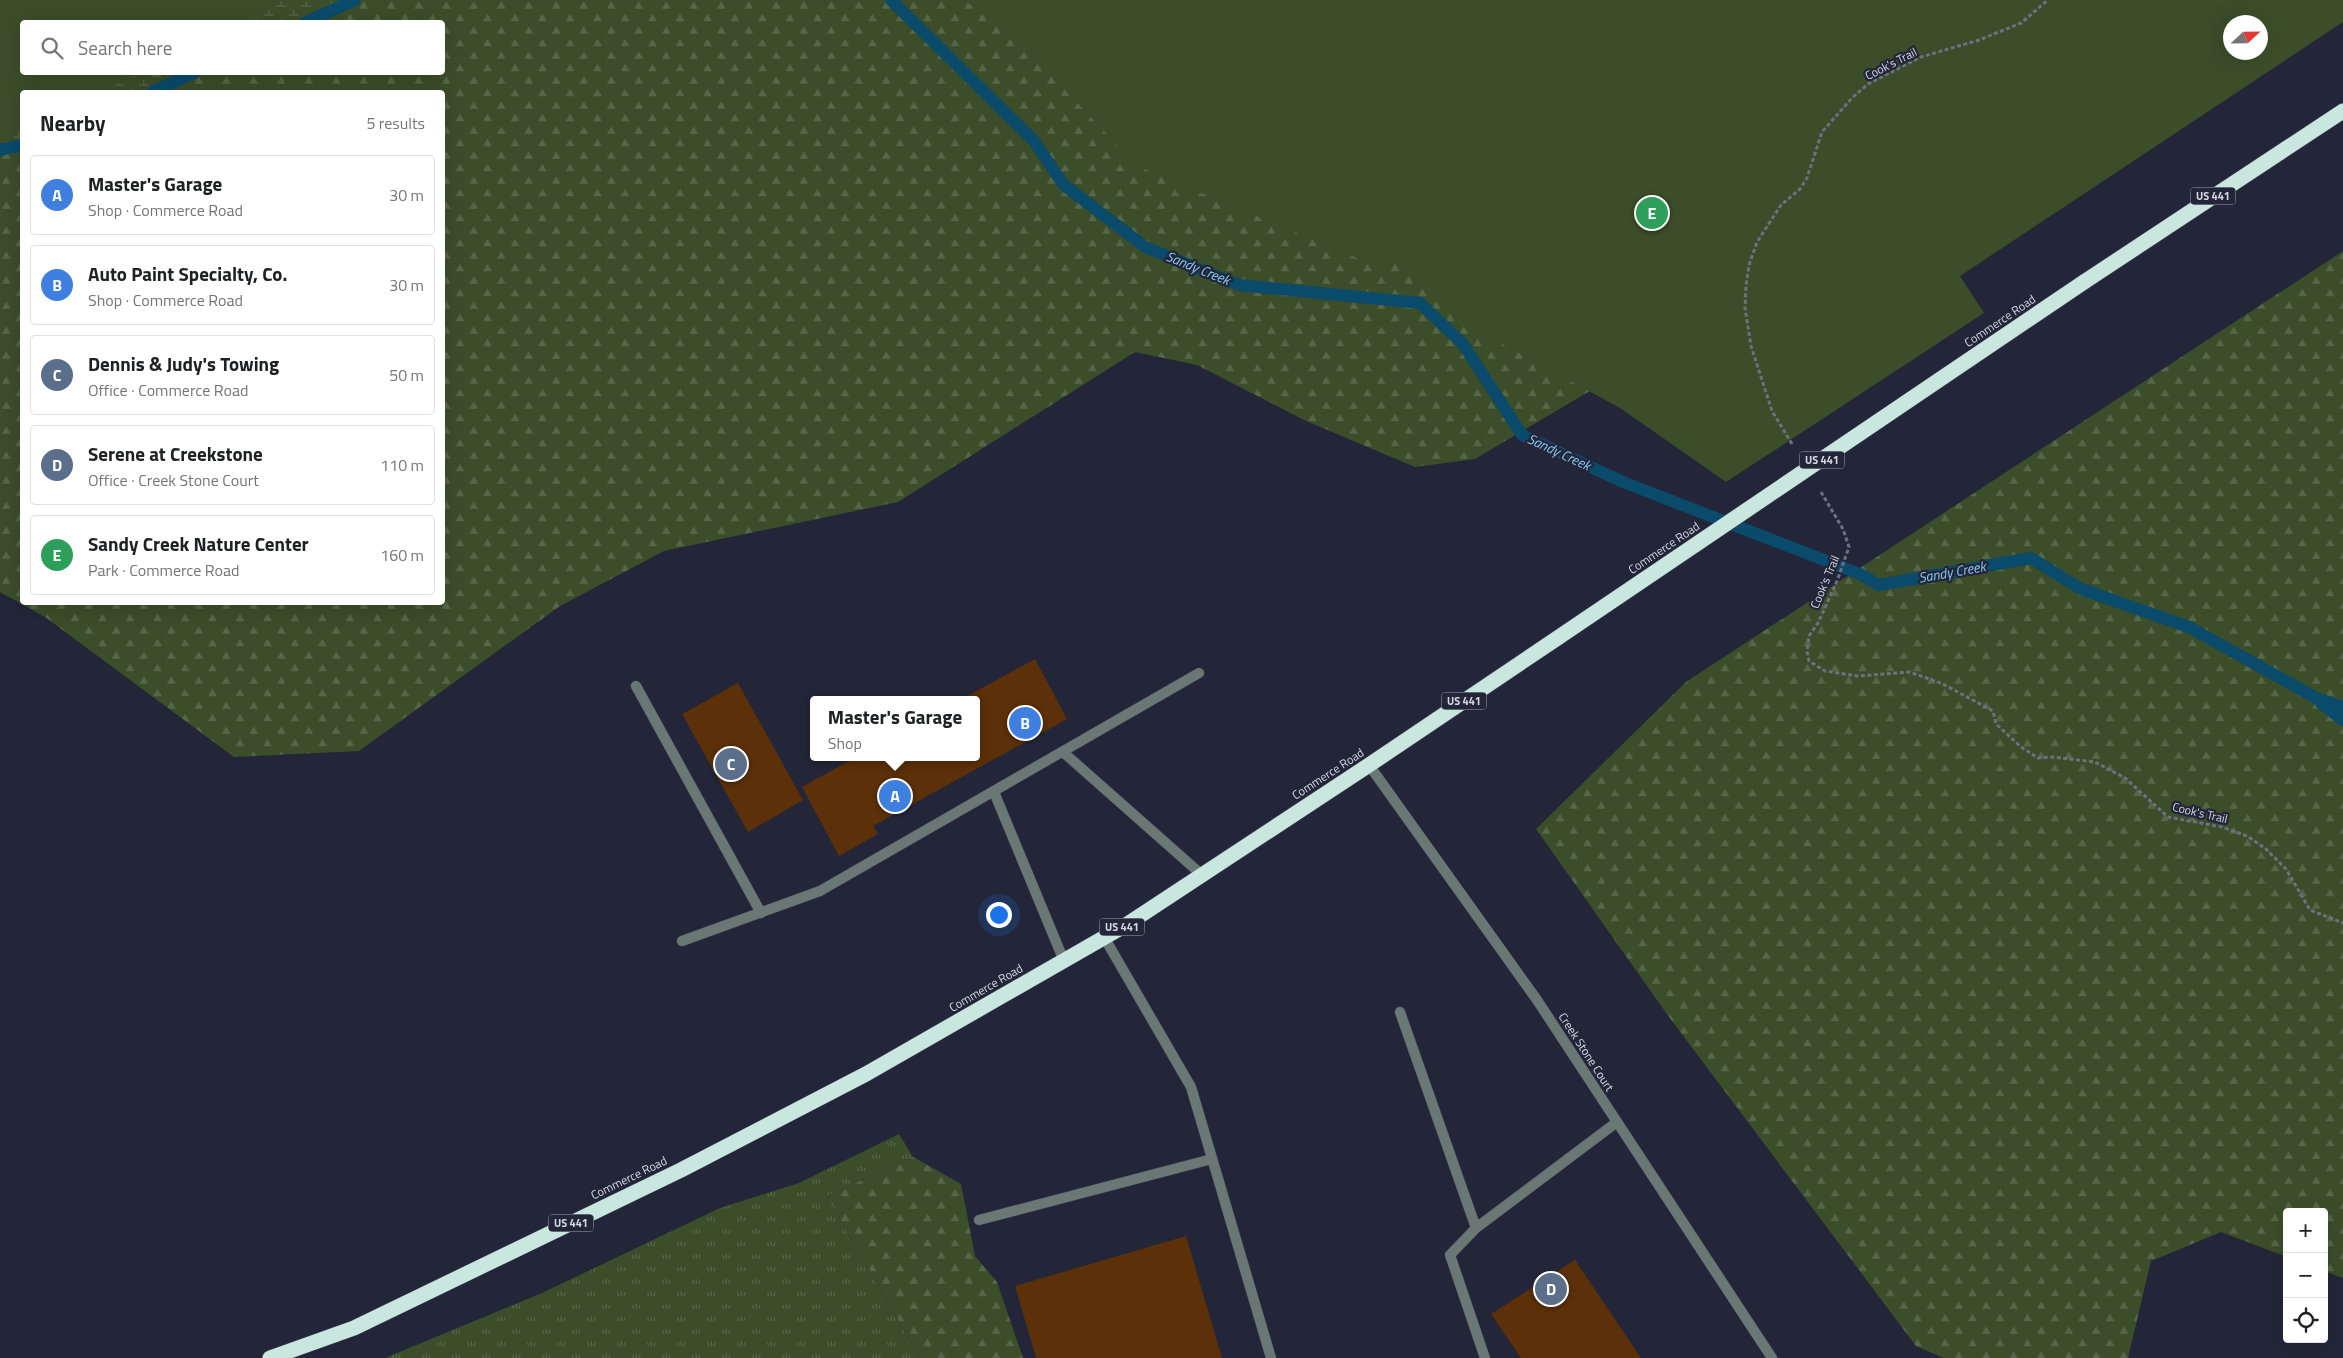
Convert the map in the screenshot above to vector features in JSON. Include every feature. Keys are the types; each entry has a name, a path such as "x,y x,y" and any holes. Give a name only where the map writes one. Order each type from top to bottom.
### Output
{"highway":[{"name":"Commerce Road","path":"270,1358 354,1328 681,1170 866,1074 1104,937 1369,765 2084,282 2343,111"}],"street":[{"path":"682,941 820,892 1199,673"},
{"path":"636,686 761,913"},
{"path":"1063,752 1202,875"},
{"name":"Creek Stone Court","path":"1369,765 1537,1000 1772,1358"},
{"path":"994,792 1064,961"},
{"path":"1104,937 1191,1087 1271,1358"},
{"path":"1400,1012 1476,1228"},
{"path":"1484,1358 1450,1255 1476,1228 1618,1122"},
{"path":"979,1220 1212,1159"}],"path":[{"name":"Cook's Trail","path":"1792,445 1772,412 1751,346 1745,308 1746,286 1749,265 1757,242 1781,205 1800,189 1808,178 1822,132 1852,98 1868,84 1921,57 1979,40 2021,23 2048,0"},
{"name":"Cook's Trail","path":"1818,487 1843,529 1849,547 1837,581 1818,622 1809,636 1807,651 1809,661 1825,670 1857,676 1890,672 1910,672 1943,684 1994,711 1996,724 2021,747 2038,758 2052,757 2095,762 2125,778 2168,816 2222,826 2247,836 2266,848 2286,869 2310,910 2343,923"}],"green space":[{"path":"0,0 2183,0 1713,318 1475,459 1415,467 1304,420 1197,365 1135,352 898,502 664,551 560,606 359,751 234,757 45,617 23,605 445,605 445,90 20,90 20,603 0,592"},
{"path":"0,0 355,0 310,20 20,20 20,75 191,75 157,90 20,90 20,145 0,150"},
{"path":"0,0 276,0 243,20 20,20 20,75 138,75 102,90 20,90 20,126 0,135"},
{"path":"963,0 2343,0 2343,22 1960,276 1984,313 1726,482 1620,408 1467,325 1405,259 1369,263 1137,166 1004,25"},
{"path":"2343,251 2343,1278 2328,1272 2328,1208 2283,1208 2283,1255 2221,1232 2151,1261 2128,1358 1944,1358 1916,1346 1669,1017 1536,829 1686,682"},
{"path":"899,1134 913,1157 827,1196 920,1358 385,1358 542,1293 720,1208 799,1183"},
{"path":"913,1157 961,1184 975,1256 997,1282 1023,1358 920,1358 827,1196"}],"building":[{"path":"1035,659 1067,719 873,826 878,834 839,856 802,787 849,761 980,761 980,696 967,696"},
{"path":"738,683 803,800 748,832 682,714"},
{"path":"1186,1236 1222,1358 1036,1358 1015,1286"},
{"path":"1575,1260 1641,1358 1521,1358 1491,1314"}],"waterway":[{"name":"Sandy Creek","path":"310,20 355,0"},
{"name":"Sandy Creek","path":"891,0 1034,141 1063,184 1145,247 1239,285 1420,303 1463,344 1522,435 1623,482 1860,574 1879,585 2031,558 2081,589 2189,627 2316,698 2343,707"},
{"name":"Sandy Creek","path":"156,90 189,75"},
{"name":"Sandy Creek","path":"0,150 20,145"},
{"path":"2321,703 2343,720"}],"place":[{"name":"Sandy Creek Nature Center","path":"1652,213"},
{"name":"Auto Paint Specialty, Co.","path":"1025,723"},
{"name":"Dennis & Judy's Towing","path":"731,764"},
{"name":"Master's Garage","path":"895,796"},
{"name":"Serene at Creekstone","path":"1551,1289"}]}
